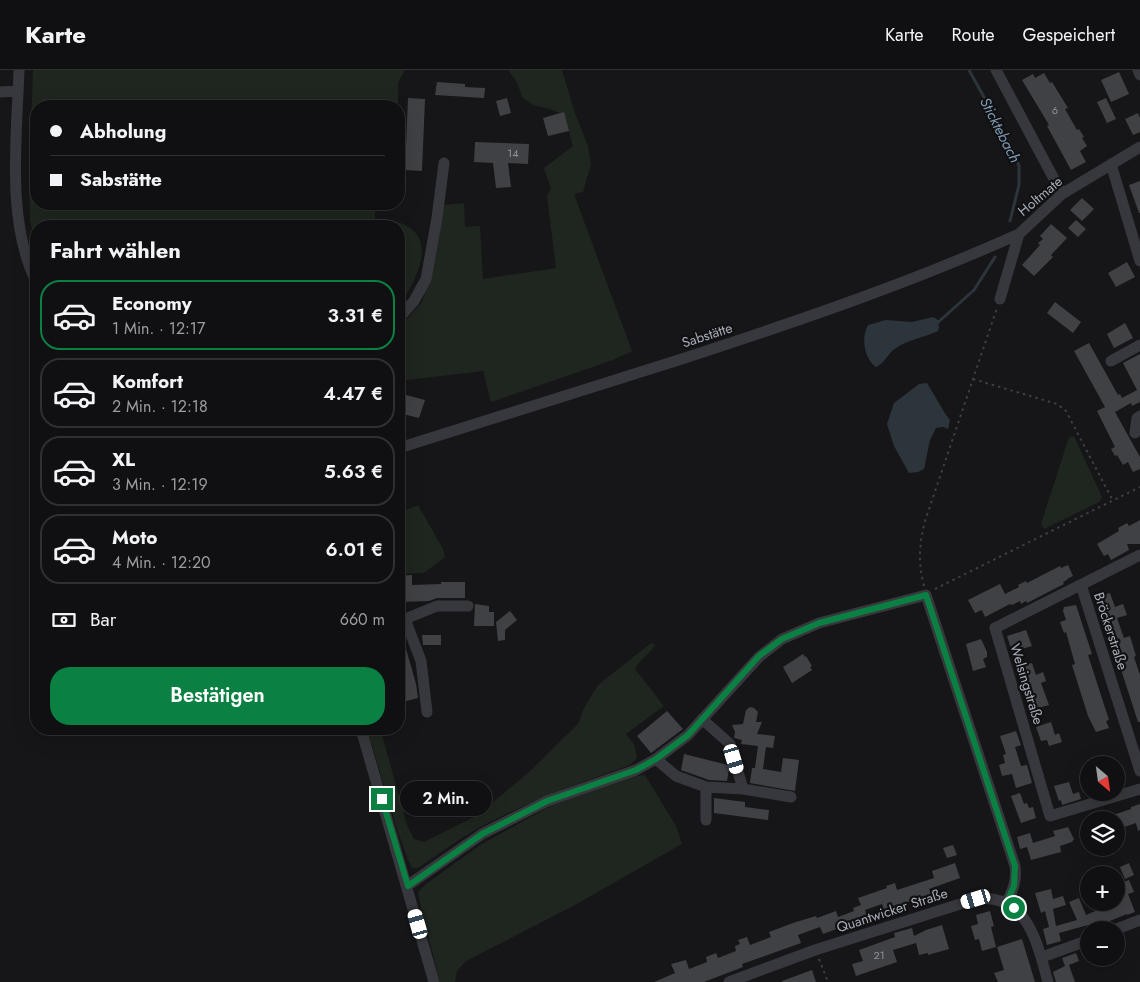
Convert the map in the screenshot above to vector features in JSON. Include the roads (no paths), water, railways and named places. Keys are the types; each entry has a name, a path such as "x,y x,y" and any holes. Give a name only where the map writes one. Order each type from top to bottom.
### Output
{"street":[{"path":"19,70 16,184 18,221 30,268"},
{"path":"996,70 1062,194"},
{"path":"1138,70 1140,75"},
{"path":"0,92 18,92"},
{"name":"Holtmate","path":"1000,299 1019,234 1062,194 1140,147"},
{"path":"405,311 414,301 426,279 444,163"},
{"path":"1111,164 1140,261"},
{"name":"Sabstätte","path":"405,446 848,304 940,269 1019,234"},
{"path":"1111,361 1140,345"},
{"path":"1135,433 1137,418 1140,416"},
{"name":"Welsingstraße","path":"1140,555 995,628 1050,816 1140,789"},
{"name":"Bröckerstraße","path":"1081,585 1140,771"},
{"path":"408,886 482,834 547,801 636,770 656,759 688,735 759,656 782,639 819,623 926,595 1015,866 1014,886 1007,902 1024,918 1034,934 1048,982"},
{"path":"405,617 437,606 468,606"},
{"path":"405,625 421,661 427,712"},
{"path":"702,720 730,744 743,789"},
{"path":"363,735 408,886 434,982"},
{"path":"656,759 676,776 706,787 743,789 791,797"},
{"path":"706,787 706,820"},
{"name":"Quantwicker Straße","path":"729,982 815,950 976,899 989,897 1007,902"},
{"path":"1125,926 1140,920"},
{"path":"1042,957 1080,943"}],"waterway":[{"name":"Sticktebach","path":"969,70 1011,146 1019,166 1019,185 1010,221"},
{"path":"935,325 974,290 995,257"}]}
